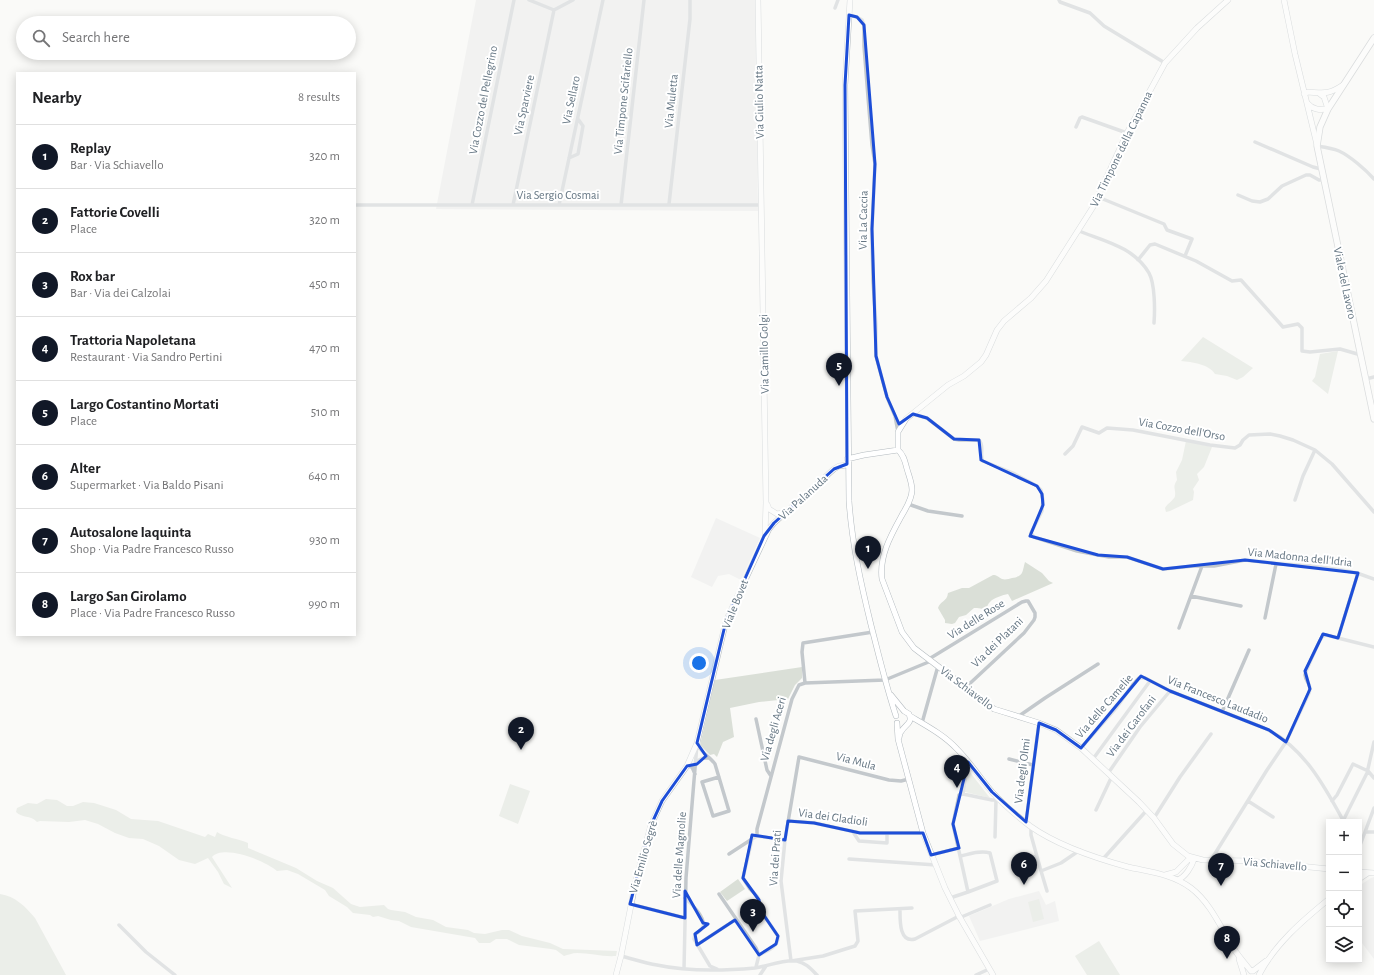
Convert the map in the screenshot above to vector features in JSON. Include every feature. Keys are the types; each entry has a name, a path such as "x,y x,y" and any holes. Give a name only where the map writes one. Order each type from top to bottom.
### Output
{"main road":[{"name":"Viale del Lavoro","path":"1374,38 1328,109 1320,127 1317,146 1374,419"}],"street":[{"name":"Via Cozzo del Pellegrino","path":"472,205 514,0"},
{"path":"529,0 554,10 573,0"},
{"name":"Via Sellaro","path":"559,205 603,0"},
{"name":"Via Timpone Scifariello","path":"621,204 644,0"},
{"name":"Via Muletta","path":"669,204 690,19 690,0"},
{"name":"Via Giulio Natta","path":"758,0 761,205"},
{"path":"835,8 838,0"},
{"path":"850,0 845,85 848,462 850,518 854,548 873,632 896,716 898,739 923,833 959,917 993,975"},
{"path":"1059,0 1060,2 1090,13 1104,26 1164,64"},
{"name":"Via Timpone della Capanna","path":"913,414 943,389 964,376 981,362 986,355 997,330 1004,321 1031,298 1046,281 1098,197 1127,133 1164,64 1197,28 1228,0"},
{"path":"1284,0 1301,78 1307,93 1307,103 1317,146 1338,150 1374,179"},
{"name":"Via Sparviere","path":"513,205 554,10"},
{"name":"Via La Caccia","path":"849,15 862,20 864,25 868,103 875,164 872,230 876,356 887,397 895,416 898,432"},
{"path":"1307,93 1320,94 1335,91 1343,85"},
{"path":"1307,103 1309,106 1317,109 1328,109 1324,98 1320,94"},
{"path":"1076,127 1080,118 1082,117 1127,133"},
{"path":"569,158 578,154 583,126 578,119"},
{"path":"1255,142 1313,167 1321,168"},
{"path":"1238,194 1252,201 1260,202 1268,199 1282,186 1306,174 1319,180 1324,180"},
{"path":"1098,197 1164,224 1167,230 1192,239 1185,256"},
{"name":"Via Sergio Cosmai","path":"356,205 761,205"},
{"name":"Via Camillo Golgi","path":"761,205 766,503 764,536"},
{"path":"1078,231 1106,240 1123,248 1138,260 1149,273 1152,281 1154,323"},
{"path":"1138,260 1150,245 1155,244 1185,256 1232,280 1241,280 1283,328 1298,324 1302,328 1302,351 1310,352 1340,349 1361,354"},
{"path":"1366,379 1374,377"},
{"path":"898,450 898,432 906,419 913,414"},
{"name":"Via Madonna dell'Idria","path":"913,414 927,418 954,439 979,440 982,444 981,457 983,461 1014,473 1037,486 1041,490 1043,505 1042,511 1031,533 1034,537 1077,551 1109,557 1127,557 1163,569 1225,564 1246,560 1276,564 1314,566 1358,573 1374,579"},
{"name":"Via Cozzo dell'Orso","path":"1065,454 1073,446 1082,427 1099,433 1107,428 1133,430 1210,445 1235,448 1240,445 1249,435 1270,434 1293,440 1315,450 1332,464 1374,512"},
{"name":"Via Palanuda","path":"764,536 774,523 834,469 859,456 898,450"},
{"name":"Via Schiavello","path":"898,450 903,457 911,483 912,492 908,504 893,531 881,561 882,579 902,632 914,648 994,710 1039,723 1056,730 1081,748 1111,774 1147,810 1173,844 1193,860 1249,861 1326,869"},
{"path":"1295,500 1303,476 1315,450"},
{"path":"766,503 769,508 777,514 788,512"},
{"path":"908,504 928,511 962,516"},
{"name":"Viale Bovet","path":"687,766 698,743 726,621 764,536"},
{"path":"1264,618 1276,564"},
{"path":"1179,628 1202,566"},
{"path":"1338,638 1358,573"},
{"path":"1191,596 1241,606"},
{"name":"Via delle Rose","path":"930,660 1022,602 1026,600 1028,601 1031,608"},
{"name":"Via dei Platani","path":"965,688 1024,633 1034,620 1035,614 1031,608"},
{"path":"873,632 803,642 802,652 805,683 885,680 930,660"},
{"path":"1211,860 1286,742 1309,693 1310,687 1305,671 1312,660 1322,637 1326,635 1374,647"},
{"path":"1222,712 1249,650"},
{"path":"1018,717 1098,664"},
{"path":"922,723 938,666"},
{"name":"Via Francesco Laudadio","path":"1142,678 1170,691 1269,730 1302,756 1314,771 1342,819"},
{"name":"Via delle Camelie","path":"1081,748 1117,707 1134,683 1142,678"},
{"path":"1093,759 1150,681"},
{"name":"Via degli Aceri","path":"757,836 761,811 792,699 799,685 805,683"},
{"name":"Via dei Garofani","path":"1096,810 1111,774 1140,727 1170,691"},
{"path":"889,693 910,716 946,739 957,749 998,799 1031,826 1045,835 1103,859 1128,867 1165,875 1176,879 1189,887 1205,902 1237,953 1255,973"},
{"path":"896,716 900,712 904,711"},
{"path":"898,739 901,732 910,720 910,716"},
{"path":"756,719 767,770 771,776"},
{"path":"897,723 901,726 915,724 927,727"},
{"name":"Via degli Olmi","path":"1026,822 1039,723"},
{"path":"1154,818 1180,777 1211,734"},
{"path":"1345,819 1368,771 1373,757 1374,742"},
{"path":"698,743 701,751 712,759 715,764 719,777 729,810 713,816 702,782 719,777"},
{"name":"Via delle Magnolie","path":"684,969 686,878 698,743"},
{"name":"Via Mula","path":"799,757 889,780 901,781 909,779"},
{"name":"Via dei Prati","path":"791,961 781,881 785,840 799,757"},
{"path":"697,761 703,758 712,759"},
{"path":"1009,759 1033,765"},
{"path":"968,892 953,824 959,795 962,794 967,770 970,764"},
{"path":"1332,801 1337,795 1353,764 1368,771 1374,778"},
{"path":"687,766 692,767 695,778"},
{"name":"Via Emilio Segrè","path":"616,975 621,956 630,904 645,842 653,819 662,802 687,766"},
{"path":"962,794 998,799"},
{"path":"995,837 998,799"},
{"path":"1248,801 1273,817"},
{"path":"1362,839 1374,808"},
{"path":"1103,859 1147,810"},
{"name":"Via dei Gladioli","path":"788,821 814,823 860,833 923,833"},
{"path":"1031,826 1031,835 1036,856 1047,892"},
{"path":"853,832 859,841 887,843 887,833"},
{"path":"1365,832 1374,832"},
{"path":"729,854 757,836 785,840"},
{"path":"752,839 743,878 750,889 757,896 759,900 758,906 778,936 779,940 769,950 758,955"},
{"path":"932,855 959,848"},
{"path":"1041,872 1061,863 1080,850"},
{"path":"950,898 997,881 990,853 984,851 961,856"},
{"path":"1182,852 1186,862"},
{"path":"1015,864 1036,856"},
{"path":"849,859 936,865"},
{"path":"1165,875 1176,872 1186,862 1193,860"},
{"path":"1176,879 1181,879 1193,860"},
{"path":"1176,872 1176,879"},
{"path":"1186,873 1186,879 1189,887"},
{"path":"1362,878 1371,873"},
{"path":"718,894 756,948 758,955 756,968"},
{"path":"685,898 695,907 704,924 703,928 695,934 694,939 710,966 718,970"},
{"path":"1255,973 1303,921 1326,902"},
{"path":"630,904 685,918"},
{"path":"900,909 901,930 905,937 908,940 911,940 959,917 990,905"},
{"path":"621,956 656,965 684,969 718,970 756,968 823,956 856,946 858,941 855,911 912,908"},
{"path":"697,944 735,920"},
{"path":"119,925 146,952 175,975"},
{"path":"1237,953 1244,975 1247,972 1255,973"},
{"path":"791,961 801,962 817,975"},
{"path":"760,975 766,966"},
{"path":"976,975 989,969"}],"highlighted area":[{"path":"849,15 857,17 864,25 875,164 872,229 876,356 887,397 899,424 913,414 927,418 954,439 979,440 981,460 1037,486 1042,494 1043,505 1030,536 1098,555 1127,557 1163,569 1245,560 1358,573 1338,638 1323,634 1305,671 1310,689 1286,742 1269,730 1170,691 1141,676 1081,748 1056,730 1039,723 1026,822 992,792 968,762 953,824 959,848 931,855 923,833 860,833 814,823 788,821 785,840 752,835 743,878 759,900 761,911 778,936 776,944 759,955 735,920 697,945 695,934 708,924 703,923 685,891 685,918 630,904 651,825 662,801 687,766 697,764 706,756 697,743 726,621 764,536 774,523 834,469 847,464 845,85"}],"shaded area":[{"path":"476,0 755,0 758,211 436,209"},
{"path":"1203,337 1253,368 1237,380 1227,376 1215,374 1209,368 1200,364 1181,361"},
{"path":"1338,351 1328,394 1312,381 1315,377 1320,354"},
{"path":"1186,441 1212,447 1204,467 1197,474 1199,480 1193,489 1193,500 1166,512 1165,508 1175,496 1174,486 1177,480 1176,472 1182,460"},
{"path":"716,518 760,538 741,580 729,574 718,576 712,587 691,577"},
{"path":"1025,562 1042,573 1049,581 1053,583 1012,601 1008,594 998,597 991,601 984,609 974,608 966,615 959,617 955,623 945,623 945,620 938,608 948,593 962,588 969,588 993,575 996,575 1002,579 1010,579 1019,576 1022,573"},
{"path":"802,667 802,678 795,685 788,699 759,702 730,708 734,737 723,742 717,757 714,754 710,755 700,745 715,680"},
{"path":"969,771 990,798 965,792"},
{"path":"510,784 530,791 518,824 499,816"},
{"path":"46,799 57,800 67,806 73,806 83,802 94,803 116,810 131,819 158,821 205,837 208,834 215,837 217,832 248,843 248,848 296,868 317,881 333,888 351,904 360,907 384,905 388,909 433,920 446,927 485,934 509,930 522,936 550,943 563,949 617,951 616,956 577,953 564,956 556,950 519,945 507,939 496,939 490,943 479,943 475,938 411,927 399,921 378,916 373,917 370,915 353,913 347,907 329,896 325,890 298,874 287,870 277,871 264,863 245,855 226,852 218,853 212,857 232,888 224,884 208,858 195,864 179,860 159,846 143,839 129,838 115,833 98,824 85,820 69,822 37,822 32,818 16,812 17,808 28,803 37,804"},
{"path":"1374,877 1374,959 1362,943 1362,884"},
{"path":"738,879 745,889 727,901 720,892"},
{"path":"1039,891 1046,905 1055,901 1059,921 980,941 969,916 1009,899"},
{"path":"0,894 11,897 20,903 35,918 66,975 0,975"},
{"path":"1039,899 1044,919 1033,922 1028,902"},
{"path":"1099,941 1120,975 1087,975 1075,956"}],"place":[{"name":"Largo Costantino Mortati","path":"839,386"},
{"name":"Replay","path":"868,569"},
{"name":"Fattorie Covelli","path":"521,750"},
{"name":"Trattoria Napoletana","path":"957,788"},
{"name":"Alter","path":"1024,885"},
{"name":"Autosalone Iaquinta","path":"1221,886"},
{"name":"Rox bar","path":"753,932"},
{"name":"Largo San Girolamo","path":"1227,959"}]}
